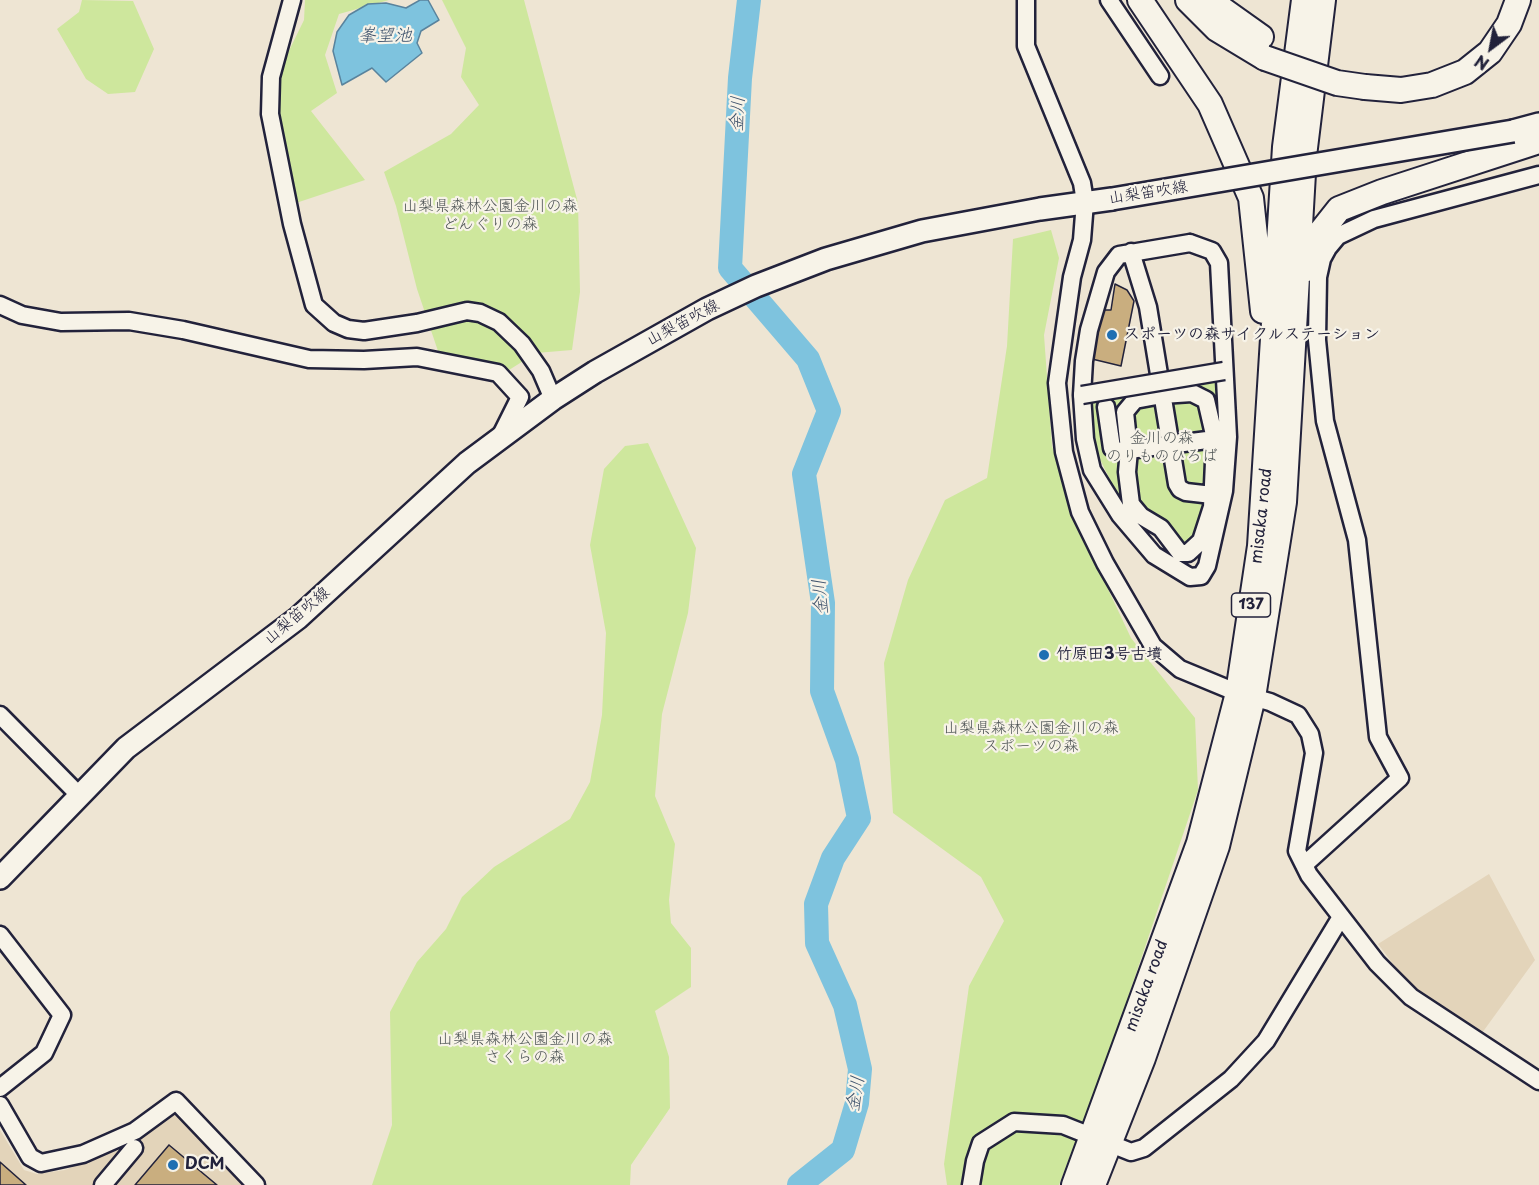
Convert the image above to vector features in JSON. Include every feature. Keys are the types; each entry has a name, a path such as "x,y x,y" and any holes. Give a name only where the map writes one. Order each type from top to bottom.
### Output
{"highway":[{"path":"1140,0 1210,104 1251,198 1263,311 1262,370 1267,460"},
{"path":"1188,0 1217,28 1270,51 1323,63 1365,80 1401,90 1432,85 1465,72 1490,52 1509,24 1518,0"},
{"path":"1209,0 1270,51"},
{"name":"misaka road","path":"1246,695 1267,460 1285,147 1304,0"},
{"name":"misaka road","path":"1074,1185 1101,1139 1147,1047 1217,846 1284,502 1299,225 1308,123 1323,0"},
{"path":"1308,123 1323,75 1335,0"},
{"path":"1365,80 1428,68 1459,57 1482,38 1499,13 1502,0"},
{"path":"1295,312 1306,259 1316,238 1339,209 1382,192 1539,141"},
{"name":"misaka road","path":"1093,1185 1101,1139"}],"main road":[{"name":"山梨笛吹線","path":"0,878 78,794 126,748 298,618 458,471 500,437 595,372 707,309 756,286 826,259 922,231 1040,209 1112,199 1513,131 1539,124"}],"street":[{"path":"292,0 271,77 270,114 290,215 314,305 334,323 348,329 364,331 417,323 467,311 480,313 499,322 522,344 541,371 553,399"},
{"path":"1026,0 1026,46 1082,183 1085,202 1082,240 1072,277 1057,383 1064,452 1080,512 1105,563 1153,646 1180,669 1298,715 1310,734 1313,762 1297,851 1304,865 1341,917 1377,963 1411,997 1539,1081"},
{"path":"1109,0 1160,76"},
{"path":"1304,865 1400,778 1378,737 1357,540 1325,421 1317,340 1318,277 1322,259 1338,236 1374,219 1539,175"},
{"path":"1190,243 1212,251 1220,263 1228,437 1224,491 1207,566 1201,576 1180,573 1154,555 1120,515 1092,471 1085,439 1082,396 1084,360 1106,272 1119,255 1131,252 1190,243"},
{"path":"1131,252 1148,307 1170,444 1180,489 1212,495"},
{"path":"0,305 22,315 61,322 129,321 183,330 309,359 364,360 417,357 498,374 520,397 500,437"},
{"path":"1082,396 1224,371"},
{"path":"1192,393 1206,400 1215,439 1212,507 1201,541 1188,553 1180,553 1161,528 1141,516 1131,504 1127,472 1130,450 1125,412 1129,404 1135,400 1192,393"},
{"path":"1106,407 1112,448 1117,451 1215,439"},
{"path":"0,715 78,794"},
{"path":"971,1185 981,1143 1014,1122 1064,1125 1131,1152 1144,1148 1231,1079 1266,1041 1341,917"},
{"path":"0,935 62,1015 44,1053 0,1088"},
{"path":"0,1105 30,1157 41,1163 83,1154 135,1131 176,1101 256,1185"},
{"path":"103,1185 134,1148"}],"shaded area":[{"path":"1489,874 1535,960 1482,1033 1409,985 1378,944"},
{"path":"174,1111 245,1185 0,1185 0,1130 24,1170 37,1174 65,1170 104,1154 140,1136"}],"green space":[{"path":"82,0 133,1 154,49 135,92 108,94 86,79 57,29 79,12"},
{"name":"山梨県森林公園金川の森 どんぐりの森","path":"305,0 389,0 339,14 325,55 337,93 311,111 365,180 287,206 278,99 281,67 304,20"},
{"name":"山梨県森林公園金川の森 どんぐりの森","path":"442,0 524,0 578,203 580,292 572,350 536,353 509,370 438,351 417,289 396,206 384,172 451,134 479,105 461,77 466,48"},
{"name":"山梨県森林公園金川の森 スポーツの森","path":"1051,230 1059,258 1044,335 1052,446 1074,517 1131,638 1195,718 1198,790 1114,1039 1059,1185 947,1185 944,1164 969,986 1004,921 981,877 893,813 884,663 908,580 945,500 987,478 1007,346 1013,239"},
{"name":"金川の森 のりものひろば","path":"1214,377 1220,388 1224,437 1199,549 1146,525 1121,502 1094,447 1089,397"},
{"name":"山梨県森林公園金川の森 さくらの森","path":"648,443 696,548 688,613 662,714 655,796 675,844 669,900 671,923 691,948 691,987 655,1011 669,1057 670,1108 631,1165 630,1185 372,1185 392,1125 390,1012 417,962 446,929 462,897 494,867 570,819 590,782 602,715 606,633 590,545 604,469 625,446"}],"water":[{"name":"峯望池","path":"420,0 428,0 439,20 421,31 417,43 422,53 386,82 372,68 342,85 333,51 337,32 349,15 368,4 386,3 406,8"}],"building":[{"name":"スポーツの森サイクルステーション","path":"1115,284 1127,290 1134,301 1121,366 1092,359 1103,310 1111,310"},
{"name":"DCM","path":"169,1145 217,1185 135,1185"},
{"path":"0,1162 26,1185 0,1185"}],"waterway":[{"name":"金川","path":"749,0 740,78 730,268 808,359 829,411 804,474 823,603 822,691 847,760 859,818 833,858 816,904 817,943 845,1005 860,1069 857,1103 843,1150 799,1185"}],"place":[{"name":"スポーツの森サイクルステーション","path":"1112,335"},
{"name":"竹原田3号古墳","path":"1044,655"},
{"name":"DCM","path":"173,1165"}]}
